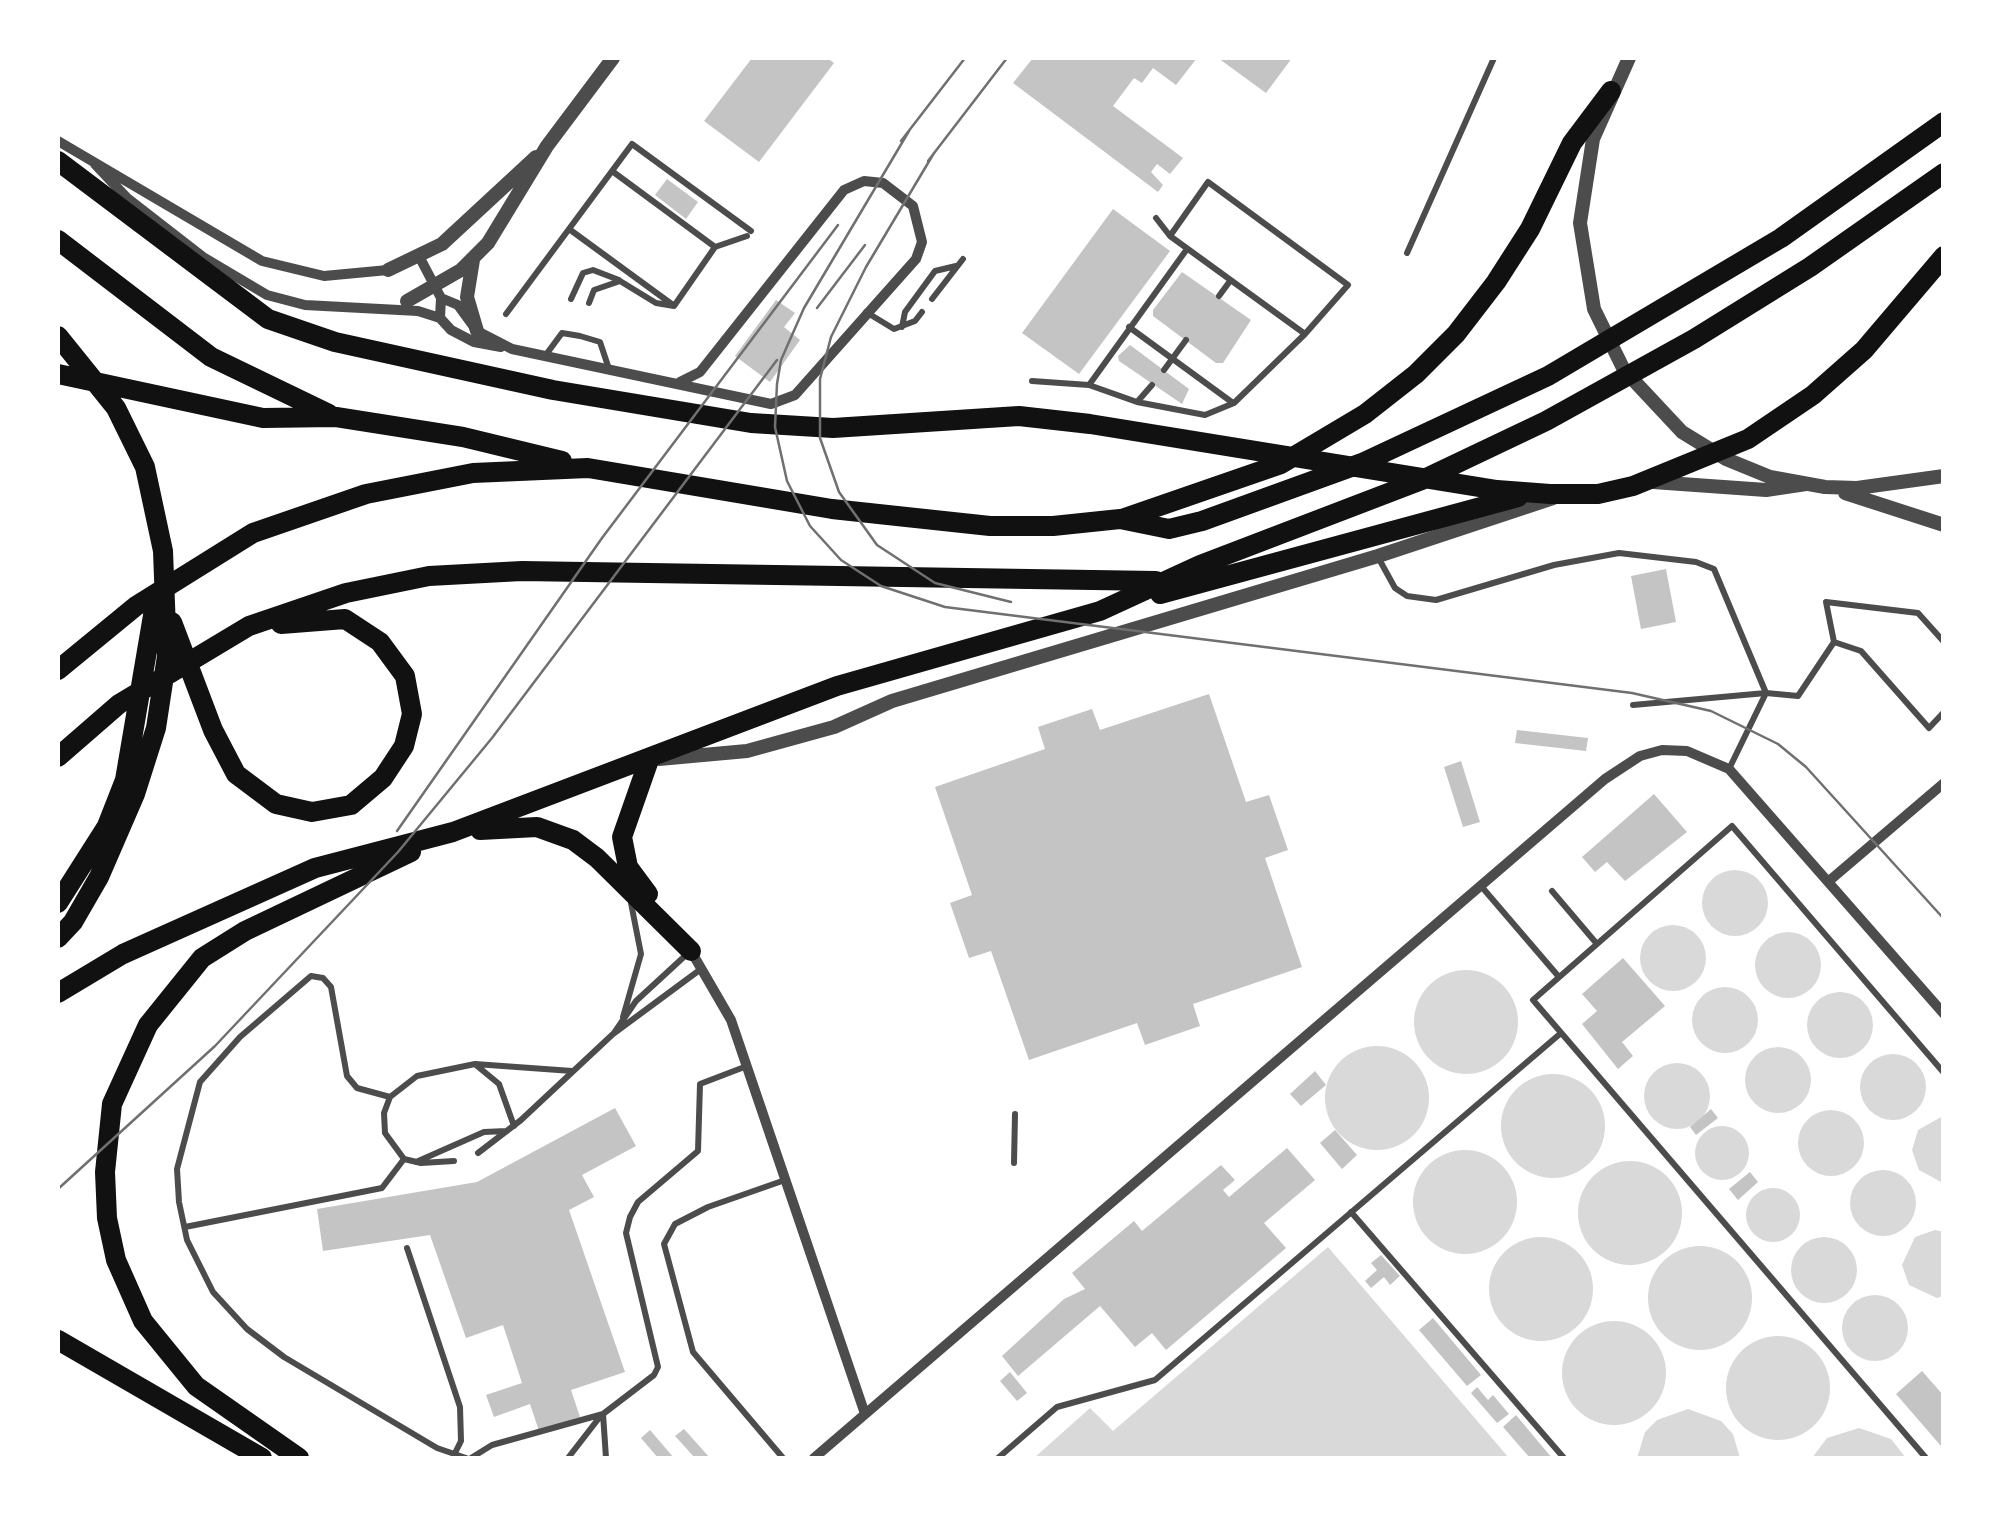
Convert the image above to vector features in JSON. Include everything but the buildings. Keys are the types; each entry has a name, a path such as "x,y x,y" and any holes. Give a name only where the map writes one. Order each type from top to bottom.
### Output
{"highway":[{"path":"58,374 264,418 336,417 463,437 588,468 920,521 1052,526 1120,519 1281,464 1365,414 1416,374 1456,334 1504,270 1530,229 1572,143 1615,83"},
{"path":"1120,519 1169,529 1235,511 1440,430 1634,328 1781,238 1944,122"},
{"path":"58,161 246,306 334,342 553,390 751,423 834,428 1019,416 1144,430 1477,487 1550,494 1598,494 1633,486 1727,451 1776,422 1864,350 1944,256"},
{"path":"1100,612 1163,581 1422,480 1601,392 1782,286 1944,173"},
{"path":"58,240 211,357 336,417"},
{"path":"58,336 100,386 134,440 158,515 166,604 164,692 146,762 99,877 74,922 58,938"},
{"path":"58,670 84,646 181,575 253,533 366,494 473,473 588,468"},
{"path":"299,1458 196,1386 143,1321 116,1260 107,1218 105,1172 112,1104 148,1024 202,958 245,931 454,832 837,686 1511,498 1617,483"},
{"path":"58,904 107,826 125,780 162,551"},
{"path":"58,757 122,702 250,626 362,590 429,576 522,571 1163,581"},
{"path":"166,604 214,730 236,774 276,804 312,812 351,805 383,778 404,746 412,714 404,676 380,642 344,619 250,626"},
{"path":"649,760 623,827 623,857 697,959"},
{"path":"58,992 123,954 315,868 454,832 523,826 550,830 585,848 697,959"},
{"path":"58,1340 262,1458"}],"street":[{"path":"378,310 438,292 474,258 500,228 548,146 613,58"},
{"path":"1615,83 1619,58"},
{"path":"1629,58 1615,83 1588,155 1580,223 1585,275 1607,340 1645,396 1696,442 1742,466 1825,487 1943,525"},
{"path":"58,141 262,261 324,276 388,270 420,258 454,234 548,146"},
{"path":"95,164 128,198 188,246 256,290 306,306 418,312 440,318 460,336 771,404 795,395 916,259 920,223 900,192 864,181 844,190 700,372 680,382"},
{"path":"420,258 438,292 440,318"},
{"path":"474,258 468,297 478,332"},
{"path":"438,292 458,305 478,332 512,349"},
{"path":"1825,487 1891,486 1944,476"},
{"path":"649,760 748,751 799,737 892,701 1378,556 1526,506 1617,483 1766,490 1806,484"},
{"path":"814,1458 1619,768 1650,753 1675,750 1699,754 1729,769 1944,1014"},
{"path":"1829,880 1944,783"},
{"path":"697,959 725,1007 747,1066 865,1414"}],"lane":[{"path":"1408,253 1494,58"},
{"path":"506,314 632,144 749,234 715,247 674,306"},
{"path":"612,170 715,247"},
{"path":"1032,382 1089,386 1137,402 1205,415 1234,403 1305,334 1348,285 1208,182 1170,236"},
{"path":"1156,218 1170,236 1305,334"},
{"path":"569,229 674,306"},
{"path":"1089,386 1187,249"},
{"path":"932,299 963,259"},
{"path":"902,327 905,312 935,271 956,266"},
{"path":"571,299 584,273 593,270 656,303 674,306"},
{"path":"589,302 601,286 620,281"},
{"path":"1219,296 1230,281"},
{"path":"866,312 888,329 902,327 922,312"},
{"path":"1129,327 1234,403"},
{"path":"545,356 562,333 580,336 600,342 609,368"},
{"path":"1164,370 1186,340"},
{"path":"1137,402 1152,385"},
{"path":"1378,556 1394,588 1406,596 1436,600 1554,565 1619,553 1696,562 1714,569 1766,693 1729,769"},
{"path":"1633,705 1766,693 1798,696 1834,642 1826,602 1918,613 1944,642"},
{"path":"1834,642 1862,651 1929,728 1944,712"},
{"path":"1926,1458 1533,1000 1732,826 1944,1073"},
{"path":"613,1034 639,969 641,946 635,914 616,876"},
{"path":"1481,886 1559,977"},
{"path":"1552,891 1597,944"},
{"path":"623,1017 697,959"},
{"path":"478,1153 511,1128 697,959"},
{"path":"390,1097 357,1088 347,1076 331,988 323,978 311,976 240,1037 200,1082 177,1168 185,1227 213,1292 246,1329 284,1357 437,1448 468,1458 492,1445 604,1414"},
{"path":"998,1458 1057,1407 1154,1380 1561,1032"},
{"path":"454,1161 404,1159 386,1133 384,1112 390,1097 416,1076 475,1064 572,1071"},
{"path":"475,1064 499,1084 511,1128"},
{"path":"568,1458 604,1414 654,1375 658,1367 626,1233 630,1217 638,1202 698,1152 700,1084 747,1066"},
{"path":"1014,1164 1016,1114"},
{"path":"414,1162 484,1132 511,1128"},
{"path":"185,1227 382,1188 404,1159"},
{"path":"783,1458 693,1352 664,1244 676,1224 708,1207 785,1180"},
{"path":"1351,1212 1564,1458"},
{"path":"407,1248 460,1407 462,1441 455,1453"},
{"path":"604,1414 606,1458"}],"shaded area":[{"path":"1735,870 1759,879 1768,903 1759,927 1735,936 1711,927 1702,903 1711,879"},
{"path":"1673,925 1697,934 1706,958 1697,982 1673,991 1649,982 1640,958 1649,934"},
{"path":"1788,932 1812,941 1821,965 1812,989 1788,998 1764,989 1755,965 1764,941"},
{"path":"1466,970 1486,974 1503,985 1514,1002 1518,1022 1514,1042 1503,1059 1486,1070 1466,1074 1446,1070 1429,1059 1418,1042 1414,1022 1418,1002 1429,985 1446,974"},
{"path":"1725,987 1749,996 1758,1020 1749,1044 1725,1053 1701,1044 1692,1020 1701,996"},
{"path":"1840,992 1864,1001 1873,1025 1864,1049 1840,1058 1816,1049 1807,1025 1816,1001"},
{"path":"1377,1046 1397,1050 1414,1061 1425,1078 1429,1098 1425,1118 1414,1135 1397,1146 1377,1150 1357,1146 1340,1135 1329,1118 1325,1098 1329,1078 1340,1061 1357,1050"},
{"path":"1778,1047 1802,1056 1811,1080 1802,1104 1778,1113 1754,1104 1745,1080 1754,1056"},
{"path":"1893,1054 1917,1063 1926,1087 1917,1111 1893,1120 1869,1111 1860,1087 1869,1063"},
{"path":"1677,1063 1701,1072 1710,1096 1701,1120 1677,1129 1653,1120 1644,1096 1653,1072"},
{"path":"1553,1074 1573,1078 1590,1089 1601,1106 1605,1126 1601,1146 1590,1163 1573,1174 1553,1178 1533,1174 1516,1163 1505,1146 1501,1126 1505,1106 1516,1089 1533,1078"},
{"path":"1831,1110 1855,1119 1864,1143 1855,1167 1831,1176 1807,1167 1798,1143 1807,1119"},
{"path":"1944,1116 1943,1183 1919,1170 1912,1150 1918,1130"},
{"path":"1722,1126 1741,1134 1749,1153 1741,1172 1722,1180 1703,1172 1695,1153 1703,1134"},
{"path":"1465,1150 1485,1154 1502,1165 1513,1182 1517,1202 1513,1222 1502,1239 1485,1250 1465,1254 1445,1250 1428,1239 1417,1222 1413,1202 1417,1182 1428,1165 1445,1154"},
{"path":"1630,1161 1650,1165 1667,1176 1678,1193 1682,1213 1678,1233 1667,1250 1650,1261 1630,1265 1610,1261 1593,1250 1582,1233 1578,1213 1582,1193 1593,1176 1610,1165"},
{"path":"1883,1170 1907,1179 1916,1203 1907,1227 1883,1236 1859,1227 1850,1203 1859,1179"},
{"path":"1773,1188 1792,1196 1800,1215 1792,1234 1773,1242 1754,1234 1746,1215 1754,1196"},
{"path":"1935,1230 1944,1232 1943,1296 1937,1298 1909,1285 1902,1265 1915,1237"},
{"path":"1541,1237 1561,1241 1578,1252 1589,1269 1593,1289 1589,1309 1578,1326 1561,1337 1541,1341 1521,1337 1504,1326 1493,1309 1489,1289 1493,1269 1504,1252 1521,1241"},
{"path":"1824,1237 1848,1246 1857,1270 1848,1294 1824,1303 1800,1294 1791,1270 1800,1246"},
{"path":"1700,1246 1720,1250 1737,1261 1748,1278 1752,1298 1748,1318 1737,1335 1720,1346 1700,1350 1680,1346 1663,1335 1652,1318 1648,1298 1652,1278 1663,1261 1680,1250"},
{"path":"1328,1247 1509,1458 1034,1458 1090,1408 1113,1431"},
{"path":"1875,1295 1899,1304 1908,1328 1899,1352 1875,1361 1851,1352 1842,1328 1851,1304"},
{"path":"1614,1321 1634,1325 1651,1336 1662,1353 1666,1373 1662,1393 1651,1410 1634,1421 1614,1425 1594,1421 1577,1410 1566,1393 1562,1373 1566,1353 1577,1336 1594,1325"},
{"path":"1778,1336 1798,1340 1815,1351 1826,1368 1830,1388 1826,1408 1815,1425 1798,1436 1778,1440 1758,1436 1741,1425 1730,1408 1726,1388 1730,1368 1741,1351 1758,1340"},
{"path":"1688,1409 1721,1421 1733,1434 1740,1458 1637,1458 1645,1432 1657,1420"},
{"path":"1859,1428 1891,1439 1906,1458 1812,1458 1827,1438"}],"tram line":[{"path":"901,141 965,58"},
{"path":"928,161 1007,58"},
{"path":"909,131 804,308 781,360 777,384 775,427 787,481 810,526 841,560 881,586 945,607 1632,693 1711,711 1778,744 1806,767 1944,919"},
{"path":"934,153 866,267 831,337 820,379 820,438 839,492 877,545 935,583 1011,602"},
{"path":"397,831 602,538 838,225"},
{"path":"817,308 865,245"},
{"path":"58,1189 215,1046 398,852 492,738 777,360"}]}
